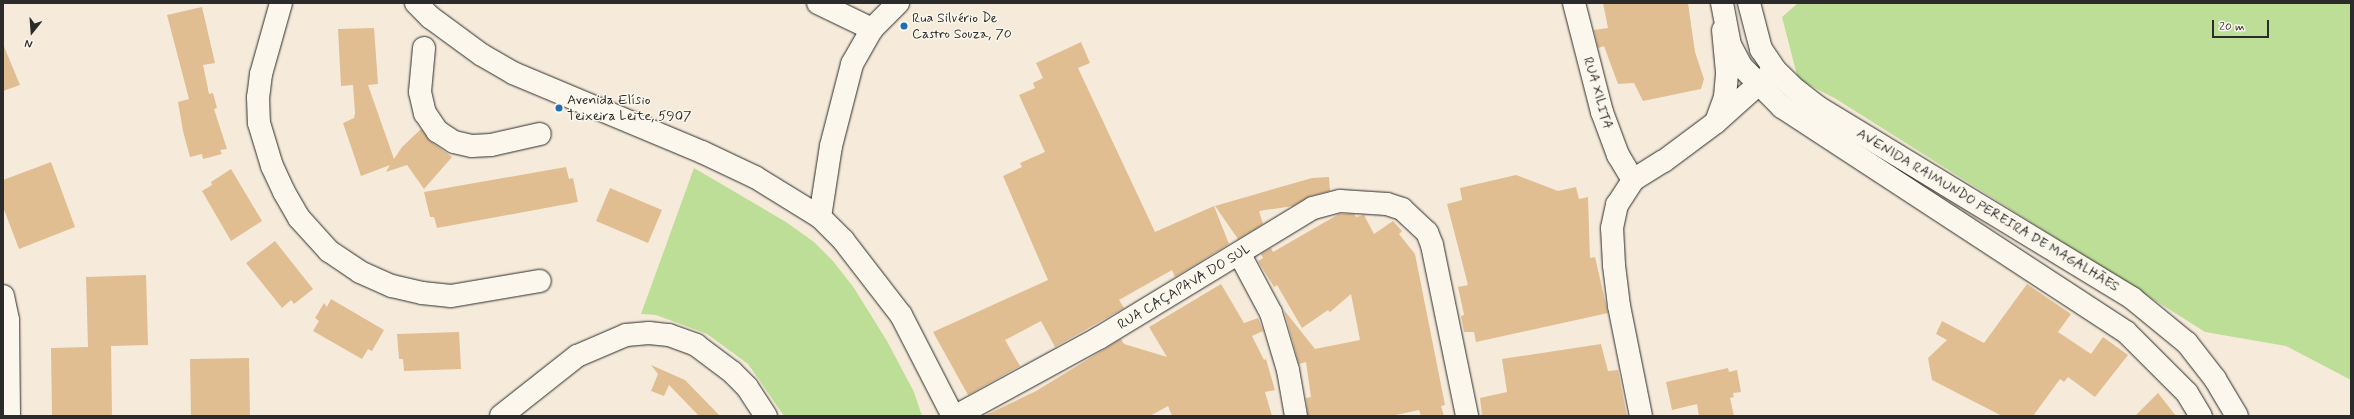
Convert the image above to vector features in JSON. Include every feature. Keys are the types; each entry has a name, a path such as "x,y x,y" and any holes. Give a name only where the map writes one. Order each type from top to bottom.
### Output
{"street":[{"path":"281,3 261,74 258,97 259,123 272,166 284,192 299,218 329,251 360,272 392,286 422,293 451,296 540,281"},
{"path":"416,3 430,17 482,55 513,73 702,152 755,177 820,217 843,240 901,316 952,416"},
{"path":"818,3 872,29"},
{"path":"820,217 831,146 846,82 861,44 872,29 898,3"},
{"name":"RUA XILITA","path":"1574,3 1602,112 1630,183"},
{"name":"AVENIDA RAIMUNDO PEREIRA DE MAGALHÃES","path":"1748,3 1761,49 1775,70 1818,107 2132,298 2187,344 2215,379 2237,416"},
{"path":"1715,123 1725,97 1727,72 1722,9"},
{"name":"AVENIDA RAIMUNDO PEREIRA DE MAGALHÃES","path":"1722,9 1730,45 1741,66 1758,86 1782,107 2126,332 2186,393 2201,416"},
{"path":"424,48 420,92 425,113 437,131 454,142 472,146 491,145 540,134"},
{"path":"1641,416 1619,306 1614,265 1612,228 1617,205 1630,183 1664,161 1715,123 1775,70"},
{"name":"RUA CAÇAPAVA DO SUL","path":"956,416 1099,338 1313,208 1340,201 1387,204 1402,210 1418,222 1427,232 1432,245 1467,416"},
{"path":"1239,253 1271,313 1288,370 1296,416"},
{"path":"3,296 8,320 9,416"},
{"path":"508,414 577,356 626,335 649,333 669,335 696,345 732,372 747,387 766,416"}],"green space":[{"path":"1798,3 2351,3 2351,380 2286,346 2205,332 1836,99 1798,79 1782,17"},
{"path":"694,168 786,222 814,242 833,261 854,288 887,341 914,392 922,416 784,416 748,364 707,334 656,315 641,314"}],"building":[{"path":"1603,3 1688,3 1695,52 1704,79 1701,89 1643,101 1634,83 1618,84 1604,46 1598,48 1594,30 1608,28"},
{"path":"202,7 215,63 203,65 209,94 213,93 217,108 214,109 227,149 220,150 222,154 203,159 202,154 190,157 183,131 178,102 189,99 167,15"},
{"path":"374,28 378,84 368,85 394,159 402,147 421,129 430,141 452,157 424,189 407,165 386,172 390,165 361,176 343,123 354,118 355,113 353,85 341,86 338,29"},
{"path":"1081,42 1090,63 1078,68 1155,232 1214,206 1229,244 1175,277 1172,270 1119,300 1124,308 1055,347 1041,321 1005,340 1020,366 968,395 933,332 1048,280 1003,176 1022,167 1020,163 1045,152 1019,95 1035,88 1033,83 1043,78 1036,63"},
{"path":"3,44 20,85 3,91"},
{"path":"51,162 75,227 19,249 3,207 3,180"},
{"path":"566,167 569,179 573,178 578,202 437,228 434,217 430,217 424,192"},
{"path":"231,169 262,221 231,241 202,191 212,185 211,182"},
{"path":"1516,175 1558,191 1576,187 1579,199 1588,197 1590,258 1595,257 1608,313 1476,342 1474,332 1464,332 1461,316 1464,315 1458,287 1468,285 1447,204 1462,200 1460,188"},
{"path":"1329,177 1330,191 1310,196 1293,206 1259,211 1263,224 1238,239 1215,206 1312,178"},
{"path":"610,188 662,210 648,243 596,221"},
{"path":"1339,214 1354,214 1356,217 1364,215 1374,234 1393,221 1402,231 1399,234 1415,254 1445,405 1441,406 1444,416 1421,416 1419,410 1391,416 1308,416 1306,398 1311,397 1306,362 1299,364 1284,310 1315,349 1360,340 1351,294 1330,312 1328,310 1302,328 1277,285 1274,287 1258,261 1263,258 1261,254 1271,248 1273,252"},
{"path":"275,241 313,289 294,304 291,300 282,308 246,263"},
{"path":"146,275 148,345 111,346 112,416 52,416 51,348 88,347 86,277"},
{"path":"1221,284 1244,323 1258,318 1263,331 1252,336 1264,360 1266,359 1275,390 1265,392 1272,416 1172,416 1168,406 1150,416 984,416 1036,391 1121,339 1124,344 1167,357 1149,327"},
{"path":"2027,284 2071,314 2058,332 2091,354 2103,337 2128,355 2095,397 2068,377 2064,382 2060,379 2033,416 2002,416 1932,380 1928,358 1947,340 1936,334 1942,321 1984,343"},
{"path":"331,299 384,330 372,351 368,349 362,359 313,331 319,321 315,318 324,303 327,307"},
{"path":"459,332 461,369 404,371 403,359 399,359 397,334"},
{"path":"1601,344 1608,371 1618,370 1627,416 1482,416 1480,398 1507,392 1502,359"},
{"path":"249,358 250,416 191,416 190,359"},
{"path":"651,365 685,380 720,416 699,416 669,385 664,396 651,391 658,374"},
{"path":"1728,368 1729,372 1737,370 1741,392 1733,393 1734,397 1730,398 1734,416 1699,416 1697,404 1672,410 1666,382"},
{"path":"2158,393 2176,416 2135,416"}],"place":[{"name":"Rua Silvério De Castro Souza, 70","path":"904,26"},
{"name":"Avenida Elísio Teixeira Leite, 5907","path":"559,108"}]}
